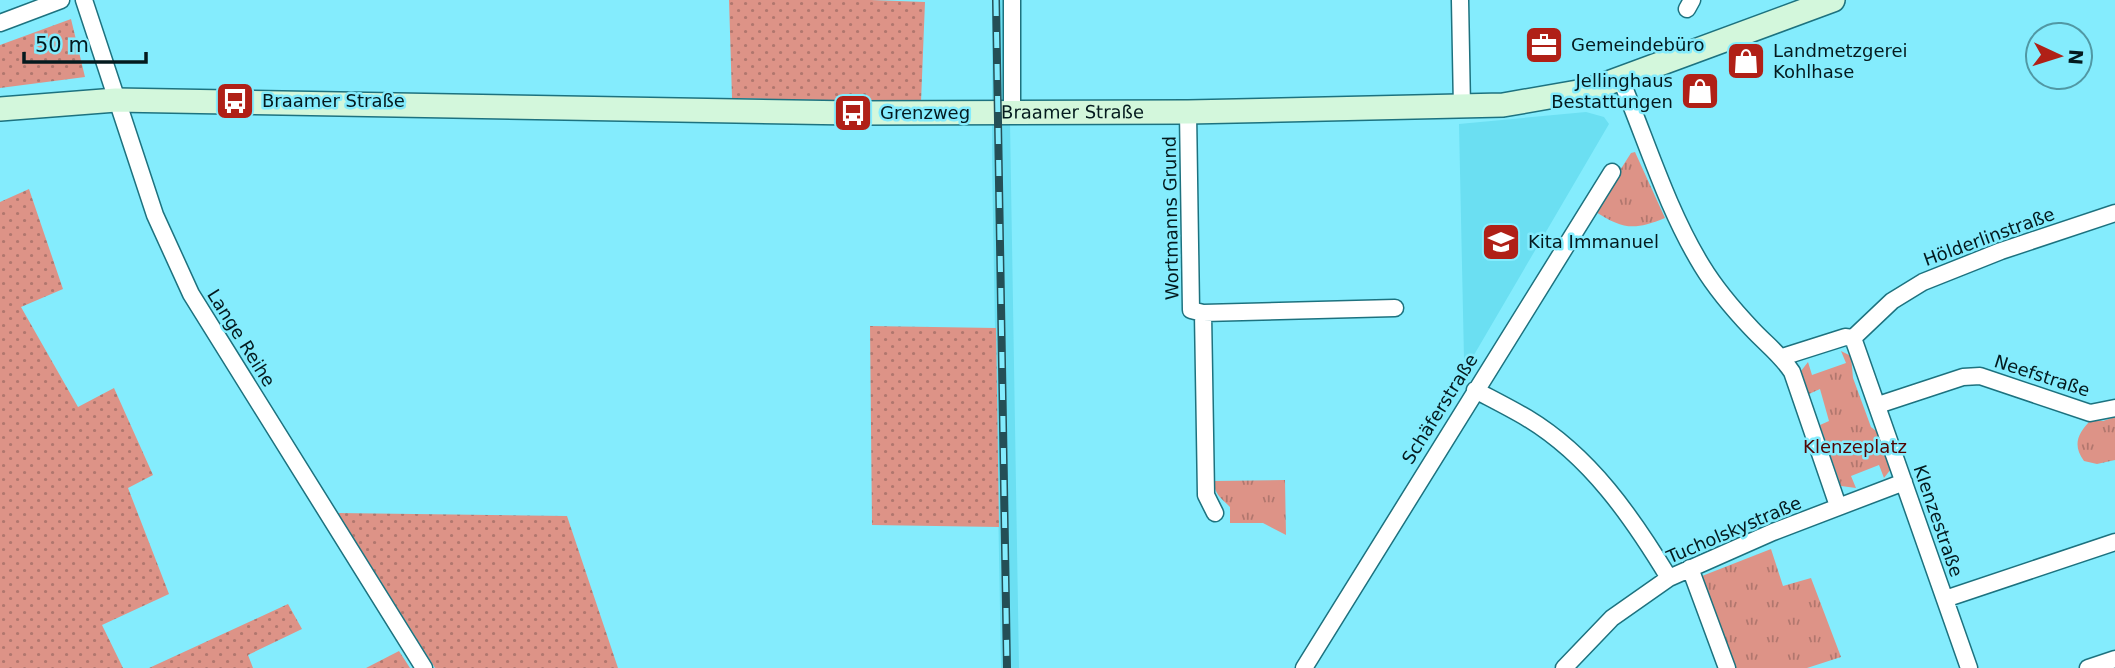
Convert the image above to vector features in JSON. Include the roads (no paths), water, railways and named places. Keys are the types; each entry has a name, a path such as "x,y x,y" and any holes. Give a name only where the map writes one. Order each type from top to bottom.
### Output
{"street":[{"path":"0,23 61,0"},
{"name":"Lange Reihe","path":"84,0 155,215 191,294 424,668"},
{"path":"1012,0 1012,113"},
{"path":"1460,0 1462,108"},
{"name":"Braamer Straße","path":"0,109 116,100 839,113 1462,108 1534,102 1589,90 1833,0"},
{"path":"1622,80 1677,219 1703,267 1753,330 1782,356 1792,372 1839,506"},
{"name":"Wortmanns Grund","path":"1188,112 1191,310 1203,313 1395,308"},
{"name":"Schäferstraße","path":"1304,668 1612,172"},
{"name":"Hölderlinstraße","path":"1853,338 1892,301 1923,282 2001,251 2115,214"},
{"name":"Wortmanns Grund","path":"1203,313 1206,495 1214,513"},
{"path":"1782,356 1844,337 1853,338"},
{"name":"Klenzestraße","path":"1853,338 1969,668"},
{"name":"Neefstraße","path":"1878,405 1963,377 1980,376 2090,412 2115,408"},
{"path":"1475,390 1528,419 1559,441 1601,480 1641,533 1669,578"},
{"name":"Tucholskystraße","path":"1564,668 1612,618 1669,578 1839,506 1904,482"},
{"path":"1945,599 2115,542"},
{"path":"1689,568 1727,668"},
{"path":"2088,668 2115,659"}],"railway":[{"path":"996,0 1007,668"}],"place":[{"name":"Gemeindebüro","path":"1544,45"},
{"name":"Landmetzgerei Kohlhase","path":"1746,61"},
{"name":"Jellinghaus Bestattungen","path":"1700,91"},
{"name":"Braamer Straße","path":"235,101"},
{"name":"Grenzweg","path":"853,113"},
{"name":"Kita Immanuel","path":"1501,242"}],"park label":[{"name":"Klenzeplatz","path":"1855,447"}]}
